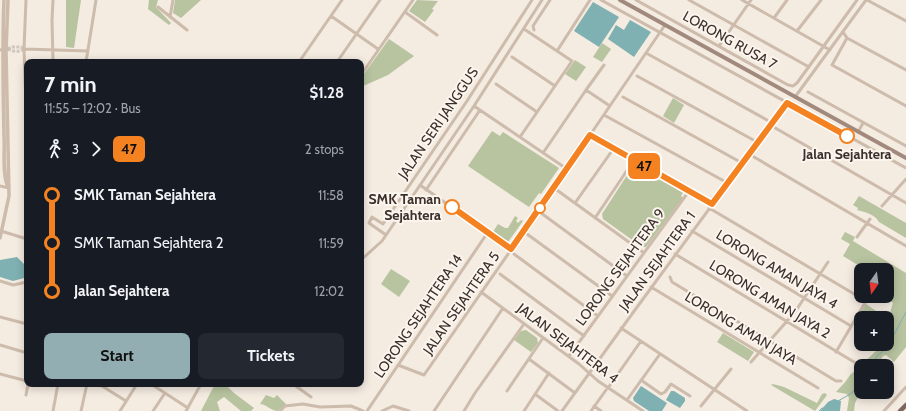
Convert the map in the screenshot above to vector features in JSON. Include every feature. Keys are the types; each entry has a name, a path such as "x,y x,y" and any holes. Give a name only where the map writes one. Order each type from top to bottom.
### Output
{"main road":[{"path":"620,0 906,158"},
{"path":"900,411 906,405"}],"street":[{"path":"0,238 2,217 8,203 9,188 5,182 4,0"},
{"path":"4,50 8,0"},
{"path":"24,59 26,0"},
{"path":"53,0 53,59"},
{"path":"87,59 96,0"},
{"path":"170,17 173,0"},
{"path":"301,59 342,0"},
{"path":"338,59 380,0"},
{"path":"364,70 414,0"},
{"name":"JALAN SERI JANGGUS","path":"386,235 369,223 372,217 383,224 494,60 532,0"},
{"path":"534,30 533,26 550,0"},
{"path":"557,51 590,0"},
{"path":"602,0 906,168"},
{"name":"LORONG RUSA 7","path":"636,0 788,85 793,86 797,83 808,67"},
{"path":"689,0 808,67 857,0"},
{"path":"742,0 830,50"},
{"path":"719,46 751,0"},
{"path":"774,18 787,0"},
{"path":"797,32 821,0"},
{"path":"795,97 867,0 906,21"},
{"path":"542,1 546,6"},
{"name":"JALAN SERI JANGGUS","path":"364,257 378,245 386,235 445,146 474,106 542,1"},
{"path":"158,7 187,30"},
{"path":"405,12 437,35"},
{"path":"331,16 378,49"},
{"name":"JALAN SEJAHTERA 5","path":"398,364 424,375 665,25"},
{"path":"520,137 572,61 524,28"},
{"path":"842,32 848,38 906,70"},
{"path":"848,38 832,65 906,106"},
{"path":"24,49 88,51"},
{"path":"646,53 767,120"},
{"path":"512,56 555,86"},
{"path":"494,60 501,64"},
{"path":"544,153 604,65"},
{"path":"637,76 758,142"},
{"path":"496,84 537,112"},
{"path":"586,90 610,106"},
{"path":"808,92 906,146"},
{"path":"623,97 742,163"},
{"name":"JALAN SEJAHTERA 1","path":"562,411 675,254 787,103"},
{"path":"474,106 567,169"},
{"name":"JALAN SERI JANGGUS","path":"426,190 480,110"},
{"path":"604,114 724,181"},
{"path":"858,132 863,123"},
{"path":"770,125 906,203"},
{"path":"590,135 712,204"},
{"path":"438,142 445,146"},
{"path":"575,203 614,148"},
{"path":"750,153 754,157 866,224 906,246"},
{"path":"595,218 634,160"},
{"path":"882,206 906,179"},
{"path":"420,185 511,249"},
{"path":"0,186 9,188"},
{"path":"554,188 644,253"},
{"name":"LORONG SEJAHTERA 9","path":"569,356 689,191"},
{"path":"709,208 854,294"},
{"path":"541,213 627,276"},
{"path":"857,237 870,219"},
{"path":"1,231 24,238"},
{"name":"LORONG SEJAHTERA 14","path":"367,411 488,232"},
{"name":"LORONG AMAN JAYA 4","path":"692,232 851,326"},
{"path":"528,234 612,296"},
{"path":"514,254 598,316"},
{"name":"LORONG AMAN JAYA 2","path":"675,254 854,362"},
{"path":"751,362 795,312 828,262"},
{"path":"500,274 584,336"},
{"path":"670,276 672,282 836,381 841,381"},
{"path":"0,282 13,285 24,283"},
{"name":"LORONG AMAN JAYA","path":"651,287 818,388"},
{"name":"JALAN SEJAHTERA 4","path":"481,292 569,356 607,389 642,411"},
{"path":"836,352 865,303"},
{"path":"434,411 503,308"},
{"path":"0,317 24,323"},
{"path":"464,411 524,324"},
{"path":"621,328 747,411"},
{"path":"507,391 543,338"},
{"path":"591,411 641,341"},
{"path":"0,345 24,352"},
{"path":"626,400 660,354"},
{"path":"529,359 575,393"},
{"path":"701,406 732,369"},
{"path":"524,411 549,373"},
{"path":"0,374 24,380"},
{"path":"641,380 661,394 665,392 671,384 690,396"},
{"path":"26,395 27,387"},
{"path":"53,411 57,387"},
{"path":"81,411 86,387"},
{"path":"104,387 126,401"},
{"path":"120,411 135,387"},
{"path":"156,387 187,409 199,387"},
{"path":"297,387 311,397"},
{"path":"884,411 906,387"},
{"path":"153,411 165,393"},
{"path":"535,394 558,411"},
{"path":"280,411 285,406 292,404 348,406 354,410 363,411"},
{"path":"382,411 393,406 409,411"},
{"path":"594,406 601,411"}],"green space":[{"path":"66,0 81,0 74,48 66,47"},
{"path":"149,0 158,0 156,7 171,23 169,25 148,9"},
{"path":"175,0 201,0 181,18 173,13"},
{"path":"417,0 438,1 432,9 434,10 425,22 409,11"},
{"path":"389,39 414,56 388,75 364,86 364,74"},
{"path":"602,43 611,49 602,62 593,57"},
{"path":"575,60 586,67 576,81 565,74"},
{"path":"673,98 684,105 674,123 663,116"},
{"path":"492,131 500,136 503,132 559,168 541,194 539,193 529,207 468,166"},
{"path":"638,165 684,191 681,196 683,198 646,247 642,247 603,219 602,214 633,166"},
{"path":"859,196 906,223 906,238 879,222 872,215 857,210 858,208 853,205"},
{"path":"515,216 518,218 516,221 518,223 521,220 523,221 508,242 493,232 498,224 508,228"},
{"path":"845,232 855,237 853,241 889,263 854,263 843,256 850,244 841,239"},
{"path":"894,266 906,273 906,347 894,362 894,359 891,359 886,355 881,359 867,359 876,351 894,351 894,311 890,311 894,303"},
{"path":"391,269 410,281 399,297 381,284"},
{"path":"866,304 876,311 862,311"},
{"path":"526,330 537,338 538,343 531,352 514,340 521,331"},
{"path":"723,333 754,352 748,361 717,342"},
{"path":"854,371 854,399 857,399 854,411 847,411 849,398 847,394 836,392"},
{"path":"773,384 784,387 817,403 822,394 825,393 827,395 815,411 771,385"},
{"path":"213,387 228,387 254,408 251,411 241,411 224,397 217,402 220,411 201,411"},
{"path":"266,395 274,398 277,395 286,404 278,411 260,404"}],"water":[{"path":"593,2 619,17 599,47 574,31"},
{"path":"630,20 651,32 634,57 608,39 616,25 624,30"},
{"path":"17,257 24,264 24,278 13,281 0,277 0,260"},
{"path":"641,386 667,403 662,411 649,411 634,401 633,398"},
{"path":"671,391 674,391 685,398 685,401 680,408 666,400"},
{"path":"834,399 841,401 840,411 820,411 828,402"}],"waterway":[{"path":"875,359 887,348 906,312"},
{"path":"838,401 854,390"},
{"path":"819,411 823,408"}],"tunnel":[{"path":"8,49 11,47 21,47 24,49"},
{"path":"8,49 12,51 21,51 24,49"}],"bus line":[{"name":"47","path":"452,207 511,249 590,135 712,204 787,103 847,136"}],"place":[{"name":"Jalan Sejahtera","path":"847,136"},
{"name":"SMK Taman Sejahtera","path":"452,207"}]}
